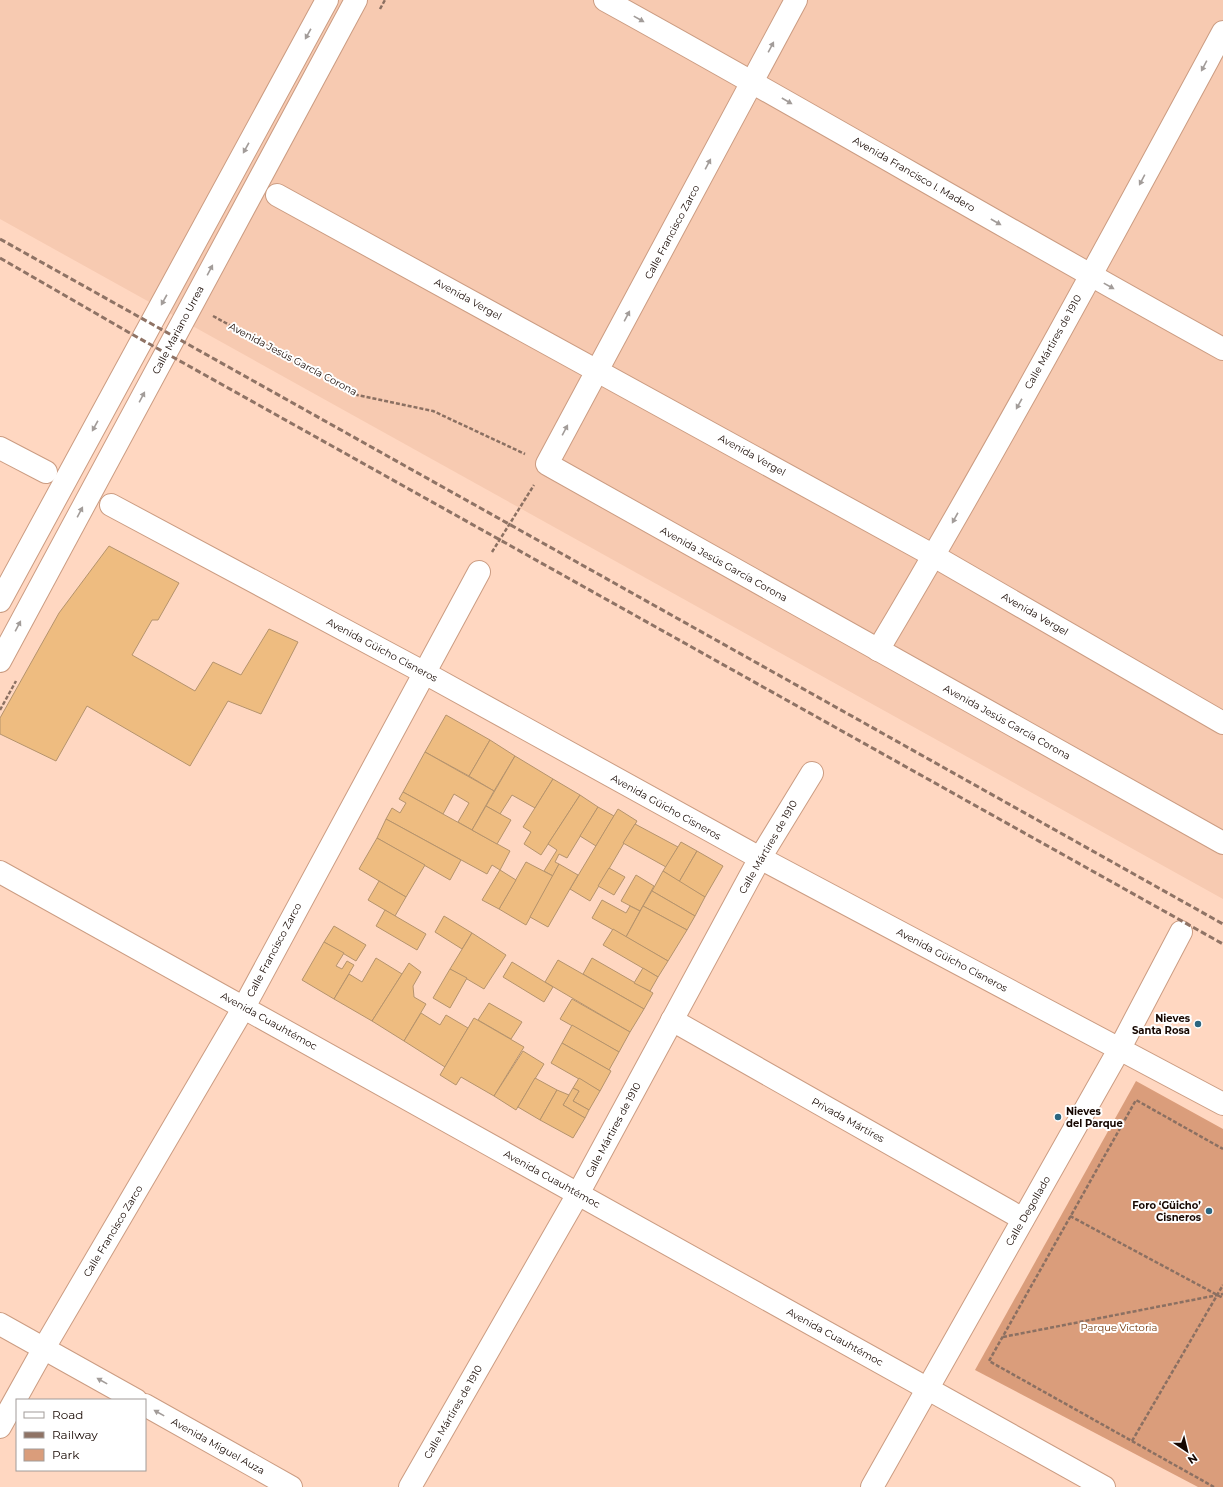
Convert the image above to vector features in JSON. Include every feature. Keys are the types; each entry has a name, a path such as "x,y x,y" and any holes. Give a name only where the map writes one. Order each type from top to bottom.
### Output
{"street":[{"path":"0,600 327,0"},
{"name":"Avenida Francisco I. Madero","path":"605,0 753,81 1090,276 1223,349"},
{"name":"Calle Francisco Zarco","path":"547,464 796,0"},
{"name":"Calle Mariano Urrea","path":"0,660 355,4"},
{"name":"Calle Mártires de 1910","path":"878,650 934,556 1090,276 1223,32"},
{"name":"Avenida Vergel","path":"277,195 598,370 934,556 1223,723"},
{"path":"0,448 46,472"},
{"name":"Avenida Jesús García Corona","path":"547,464 878,650 1222,851"},
{"name":"Avenida Güicho Cisneros","path":"111,506 423,672 760,858 1223,1104"},
{"name":"Calle Francisco Zarco","path":"0,1427 44,1348 244,1007 423,672 479,572"},
{"name":"Calle Mártires de 1910","path":"410,1487 578,1194 760,858 812,773"},
{"name":"Avenida Cuauhtémoc","path":"0,872 1104,1487"},
{"name":"Calle Degollado","path":"872,1487 1120,1048 1181,932"},
{"name":"Privada Mártires","path":"672,1020 1023,1219"},
{"path":"0,1324 134,1399"},
{"name":"Avenida Miguel Auza","path":"146,1406 291,1487"}],"path":[{"name":"Avenida Jesús García Corona","path":"213,316 356,395 434,411 547,464"},
{"path":"479,572 547,464"},
{"path":"1214,1487 989,1361 1136,1100 1223,1149"},
{"path":"1070,1216 1223,1298"},
{"path":"1132,1441 1223,1285"},
{"path":"1002,1338 1223,1294"}],"shaded area":[{"path":"0,0 1223,0 1223,899 0,219"}],"green space":[{"name":"Parque Victoria","path":"1136,1081 1223,1129 1223,1487 1198,1487 975,1370"}],"building":[{"path":"109,546 179,583 158,620 152,620 132,655 195,691 213,662 241,675 269,629 298,642 261,714 228,701 190,766 87,706 56,761 0,734 0,718 59,613"},
{"path":"446,715 490,740 469,776 425,752"},
{"path":"490,740 515,756 494,791 469,776"},
{"path":"425,752 494,791 472,830 458,822 469,803 454,794 443,814 403,792"},
{"path":"515,756 553,779 535,808 512,795 500,814 486,806"},
{"path":"553,779 580,795 541,855 524,844 531,832 523,827"},
{"path":"403,792 510,851 500,870 492,865 487,874 386,819 392,808 400,813 406,803 399,799"},
{"path":"580,795 598,807 567,858 559,854 555,862 559,864 553,876 544,871 557,850 548,844"},
{"path":"486,806 511,820 497,844 472,830"},
{"path":"598,807 614,816 596,846 580,836"},
{"path":"618,809 637,821 590,901 570,889"},
{"path":"386,819 461,860 450,880 377,838"},
{"path":"635,824 678,847 666,867 623,843"},
{"path":"377,838 425,865 406,897 359,869"},
{"path":"681,842 697,851 679,882 663,871"},
{"path":"697,851 723,866 705,897 679,882"},
{"path":"526,862 553,876 526,925 499,909"},
{"path":"559,864 578,875 548,927 530,917"},
{"path":"609,868 625,877 614,895 598,886"},
{"path":"500,870 516,880 499,909 482,900"},
{"path":"663,871 705,897 695,916 652,891"},
{"path":"636,875 654,886 640,911 621,901"},
{"path":"379,881 406,897 395,916 368,900"},
{"path":"652,891 695,916 687,930 643,906"},
{"path":"602,900 626,913 630,906 640,911 626,937 592,918"},
{"path":"643,906 687,930 668,961 626,937"},
{"path":"385,910 426,934 417,950 376,926"},
{"path":"444,916 472,933 462,949 435,932"},
{"path":"334,926 366,945 356,961 324,942"},
{"path":"613,929 668,961 658,977 603,945"},
{"path":"472,933 506,955 484,989 450,969"},
{"path":"324,942 344,953 336,966 342,969 347,961 354,965 334,999 302,980"},
{"path":"376,958 402,974 372,1021 334,999 349,974 362,982"},
{"path":"592,958 653,993 644,1009 583,974"},
{"path":"558,960 644,1009 630,1032 545,982"},
{"path":"512,962 553,987 544,1002 503,977"},
{"path":"409,963 421,972 413,986 414,997 426,1004 404,1041 372,1021"},
{"path":"643,968 658,977 650,991 634,983"},
{"path":"450,969 467,978 450,1008 433,998"},
{"path":"572,999 630,1032 619,1052 560,1019"},
{"path":"489,1003 522,1022 511,1039 478,1020"},
{"path":"421,1013 440,1025 446,1015 468,1028 445,1067 404,1041"},
{"path":"474,1018 524,1047 494,1096 461,1077 456,1085 440,1075"},
{"path":"572,1025 619,1052 609,1070 562,1043"},
{"path":"562,1043 611,1071 600,1091 551,1063"},
{"path":"523,1051 544,1064 516,1110 494,1096"},
{"path":"535,1078 557,1090 540,1120 518,1107"},
{"path":"579,1078 600,1091 589,1110 573,1101 579,1091 573,1088"},
{"path":"573,1088 579,1091 573,1101 589,1110 585,1118 563,1105"},
{"path":"557,1090 569,1095 563,1105 585,1118 573,1138 540,1120"}],"railway":[{"path":"0,239 1223,924"},
{"path":"0,258 128,332 1223,944"}],"place":[{"name":"Nieves Santa Rosa","path":"1198,1024"},
{"name":"Nieves del Parque","path":"1058,1117"},
{"name":"Foro ‘Güicho’ Cisneros","path":"1209,1211"}]}
